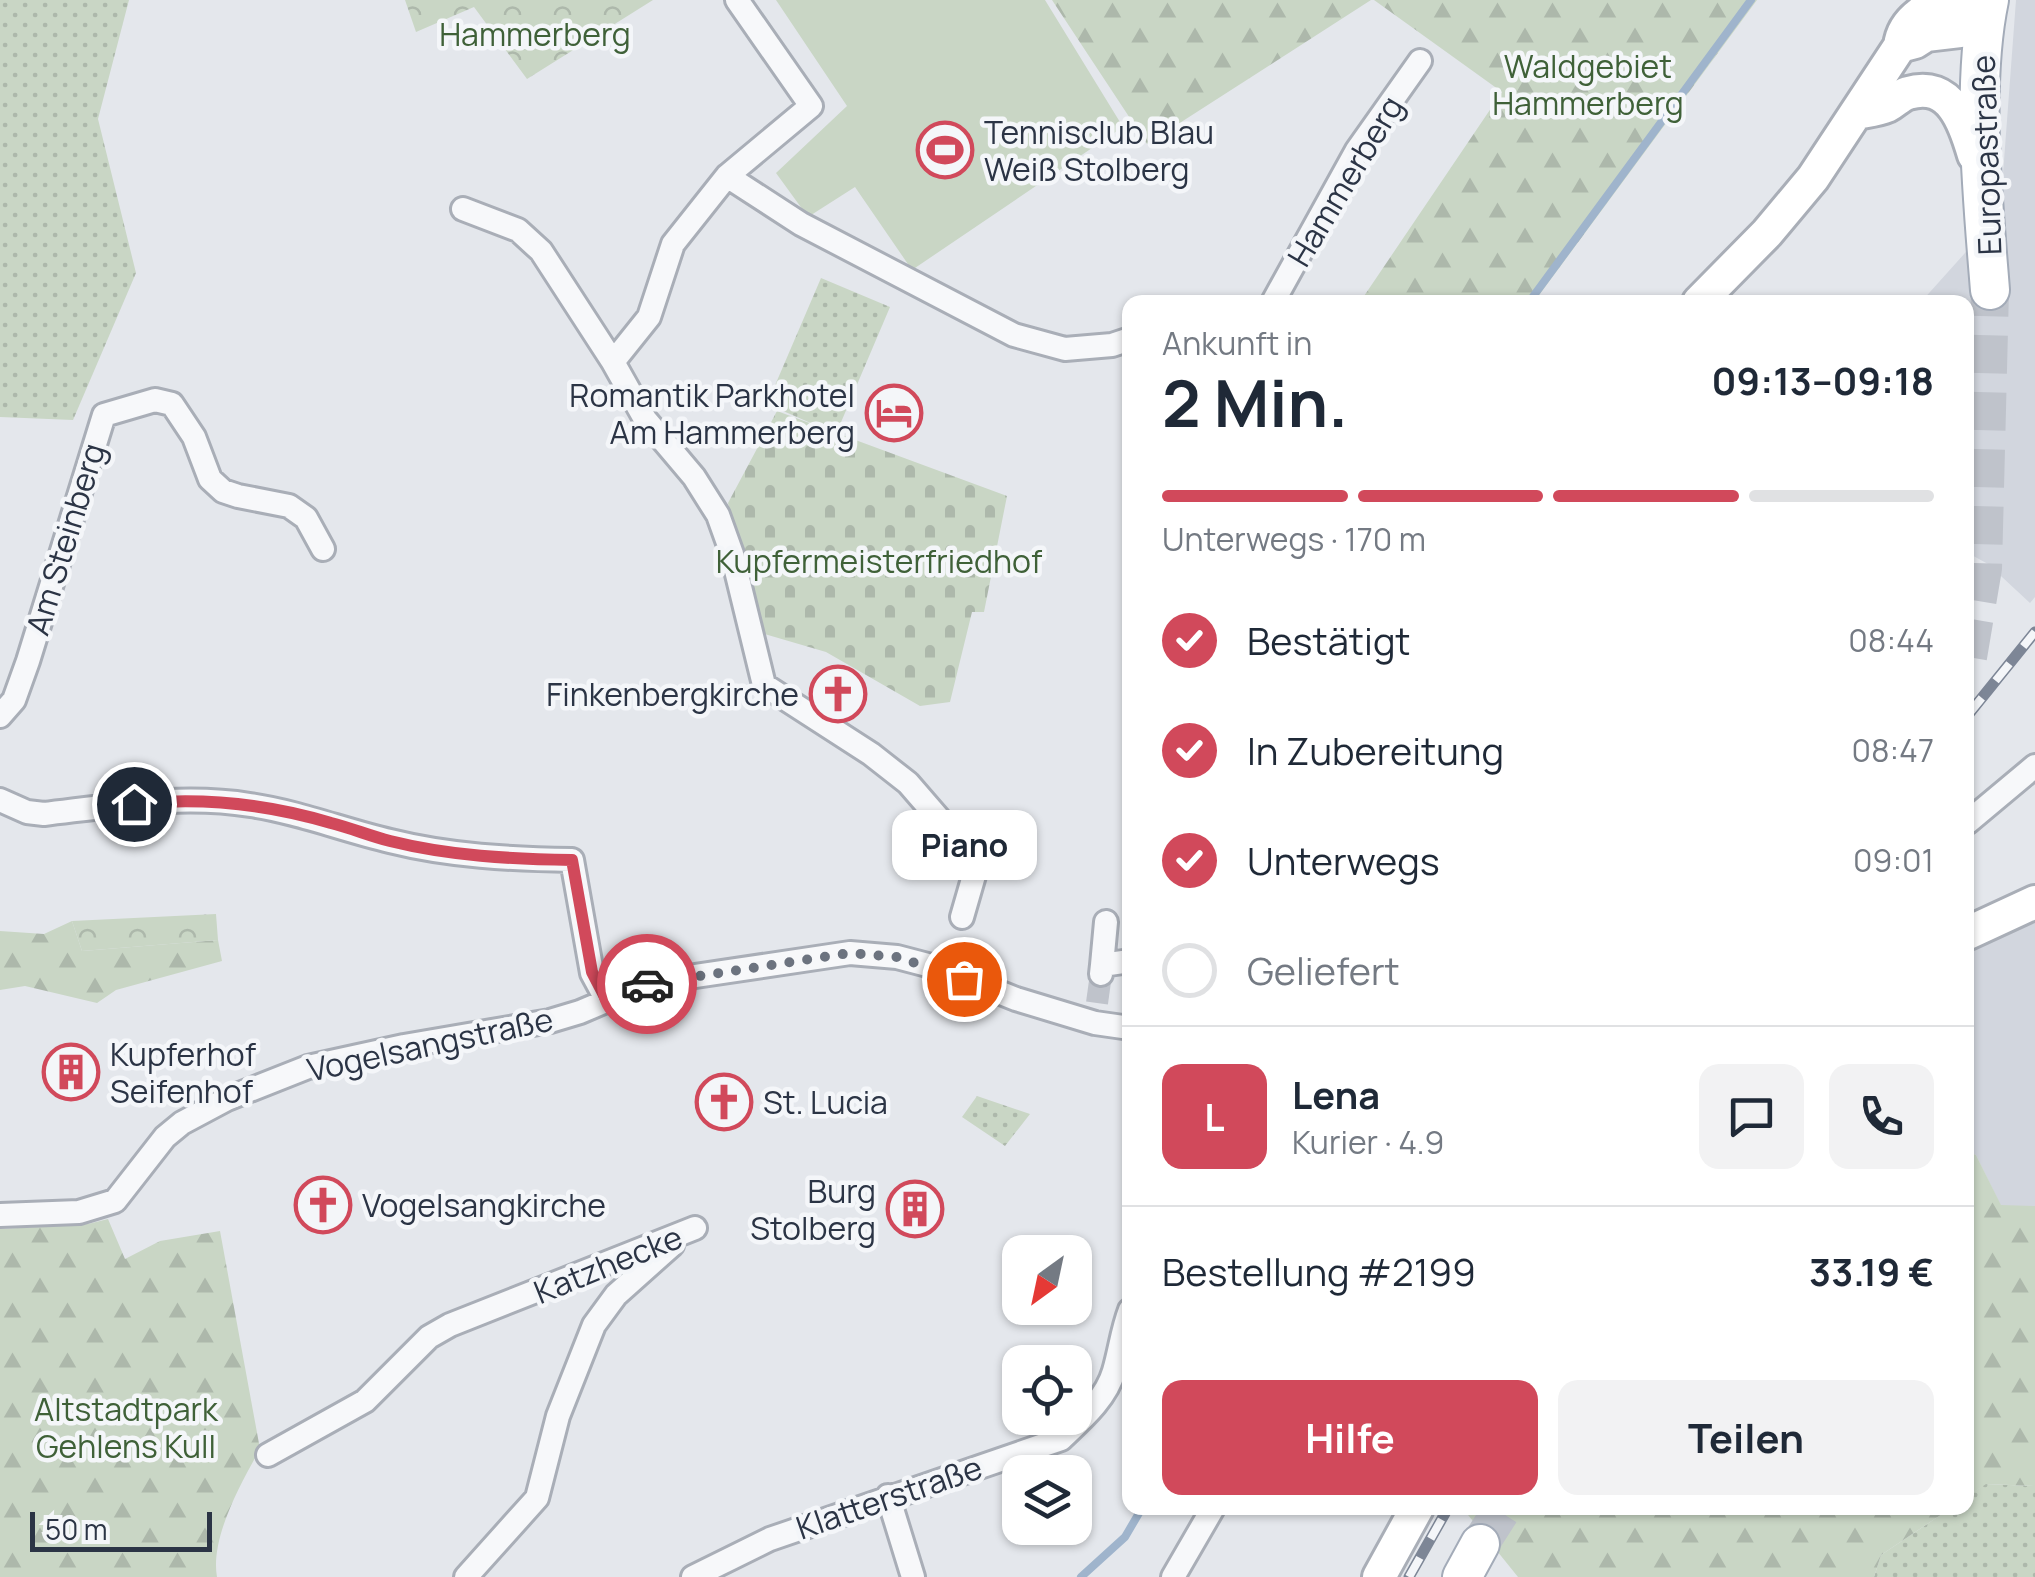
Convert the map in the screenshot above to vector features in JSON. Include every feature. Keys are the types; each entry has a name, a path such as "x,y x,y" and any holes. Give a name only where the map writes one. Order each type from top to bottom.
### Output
{"main road":[{"name":"Europastraße","path":"1987,9 1981,56 1990,290"},
{"path":"1462,1577 1480,1544"}],"street":[{"path":"614,362 649,317 673,244 726,176 810,106 737,0"},
{"path":"1706,295 1813,178 1900,46 1926,35 1960,31 1987,9"},
{"name":"Hammerberg","path":"1277,295 1357,150 1420,61"},
{"path":"1856,113 1888,106 1902,95 1920,90 1942,99 1963,118 1983,186"},
{"path":"726,176 800,224 1014,335 1065,349 1122,342"},
{"path":"463,209 518,230 541,251 614,362 645,419 694,477 718,514 732,554 764,685 908,783 972,857 974,872 962,917"},
{"name":"Am Steinberg","path":"0,716 14,700 28,660 104,415 155,400 172,404 194,437 210,480 223,491 238,496 289,506 306,518 323,549"},
{"path":"1974,817 2035,766"},
{"path":"0,800 27,812 44,814 164,801 247,804 329,822 390,841 495,859 572,860 592,972 606,999"},
{"path":"1974,930 2035,902"},
{"path":"1106,922 1102,970 1122,964"},
{"name":"Vogelsangstraße","path":"0,1215 79,1212 115,1201 165,1137 182,1123 226,1100 308,1067 550,1020 580,1012 648,983 850,953 897,957 939,968 1016,999 1096,1013 1122,1024"},
{"name":"Katzhecke","path":"268,1454 366,1401 429,1337 450,1325 695,1228 616,1295 594,1324 558,1416 537,1498 466,1577"},
{"name":"Klatterstraße","path":"693,1577 770,1539 1060,1438 1092,1410 1114,1375 1122,1331"},
{"path":"888,1496 914,1577"},
{"path":"1173,1577 1209,1515"},
{"path":"1380,1577 1413,1515"}],"shaded area":[{"path":"2016,0 2035,0 2035,597 2030,603 1988,564 1974,556 1974,295 1927,295 2000,214"},
{"path":"2035,922 2035,1206 2001,1206 1974,1154 1974,948"}],"green space":[{"path":"0,0 129,0 98,119 136,273 73,420 0,417"},
{"name":"Hammerberg","path":"405,0 653,0 527,79 474,7 416,32"},
{"name":"Tennisclub Blau Weiß Stolberg","path":"776,0 1045,0 1123,127 912,270 855,187 808,217 776,173 847,106"},
{"path":"1052,0 1371,0 1147,144"},
{"name":"Waldgebiet Hammerberg","path":"1374,0 1757,0 1539,295 1365,295 1502,92"},
{"path":"821,278 890,307 836,434 767,404"},
{"name":"Kupfermeisterfriedhof","path":"777,411 1007,496 984,612 972,612 950,702 920,706 826,652 758,632 728,503"},
{"path":"216,914 218,940 82,951 72,921"},
{"path":"72,921 82,951 218,940 222,961 116,990 97,1003 25,986 0,990 0,931 44,934"},
{"path":"977,1096 1030,1114 1005,1146 962,1117"},
{"path":"1974,1154 2001,1205 2035,1206 2035,1486 1986,1484 1974,1492"},
{"name":"Altstadtpark Gehlens Kull","path":"108,1219 125,1259 160,1241 220,1231 260,1449 223,1528 217,1577 0,1577 0,1229 88,1224"},
{"path":"1985,1484 2035,1486 2035,1577 1874,1577 1881,1555 1941,1515 1974,1515 1974,1492"},
{"path":"1468,1515 1941,1515 1881,1555 1874,1577 1518,1577"}],"waterway":[{"path":"1534,295 1751,0"},
{"path":"1081,1577 1125,1537 1138,1515"}],"tunnel":[{"path":"1974,621 1983,568 1990,290"},
{"path":"1097,1003 1101,974"},
{"path":"1480,1544 1499,1515"}],"railway":[{"path":"1974,708 2035,632"},
{"path":"1409,1577 1444,1515"}],"way so far":[{"path":"647,984 850,953 897,957 964,979"}],"place":[{"name":"Tennisclub Blau Weiß Stolberg","path":"945,150"},
{"name":"Romantik Parkhotel Am Hammerberg","path":"894,413"},
{"name":"Finkenbergkirche","path":"838,694"},
{"name":"Piano","path":"964,979"},
{"name":"Kupferhof Seifenhof","path":"71,1072"},
{"name":"St. Lucia","path":"724,1102"},
{"name":"Vogelsangkirche","path":"323,1205"},
{"name":"Burg Stolberg","path":"915,1209"}],"route":[{"path":"134,804 247,804 329,822 390,841 495,859 572,860 592,972 606,999 647,984"}]}
